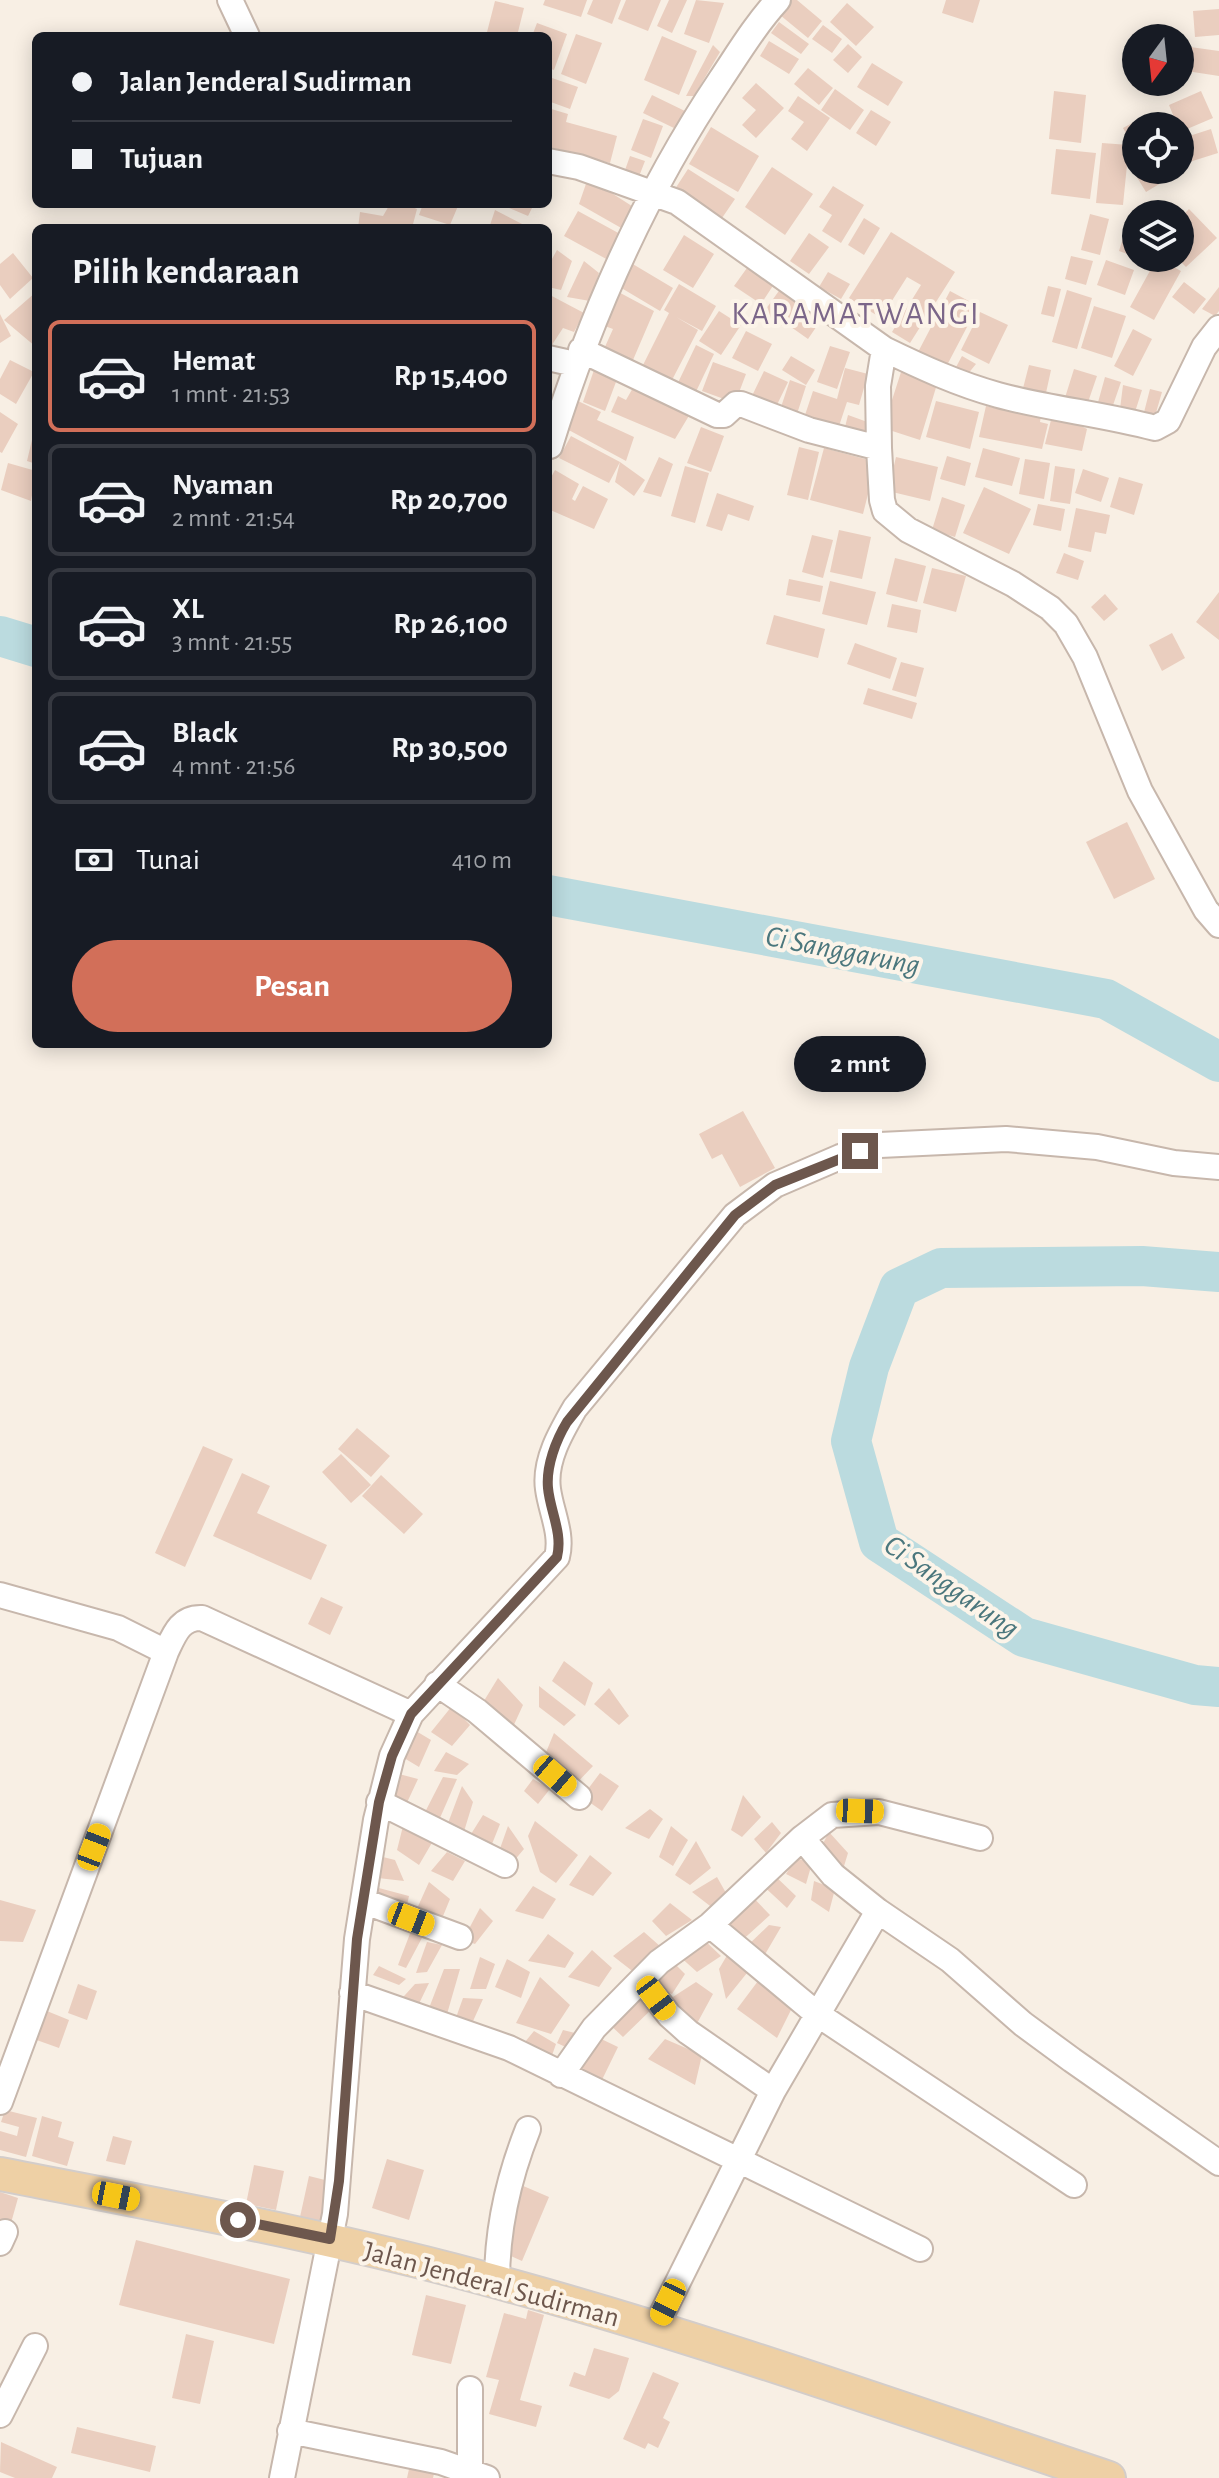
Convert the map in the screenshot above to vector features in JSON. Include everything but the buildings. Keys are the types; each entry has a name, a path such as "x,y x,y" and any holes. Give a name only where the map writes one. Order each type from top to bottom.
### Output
{"main road":[{"name":"Jalan Jenderal Sudirman","path":"0,2174 330,2239 484,2279 655,2328 1109,2478"}],"street":[{"path":"230,0 245,32"},
{"path":"552,440 578,357 652,192 692,123 762,16 778,0"},
{"path":"552,162 579,167 677,202 884,349 952,380 1001,396 1112,416 1155,428 1168,421 1204,347 1219,328"},
{"path":"884,349 878,386 882,500 895,521 1013,584 1050,608 1066,624 1085,657 1140,791 1206,910 1219,925"},
{"path":"552,358 578,357 717,415 724,415 736,404 741,404 809,430 879,448"},
{"path":"282,2478 339,2181 352,1993 379,1802 399,1737 411,1714 557,1557 558,1528 548,1476 559,1436 575,1408 628,1348 718,1233 757,1196 840,1157 880,1145 907,1142 1021,1141 1097,1147 1174,1163 1219,1167"},
{"path":"0,1595 118,1628 166,1652"},
{"path":"0,2102 166,1652 182,1623 191,1618 202,1618 411,1714"},
{"path":"437,1684 477,1711 579,1797"},
{"path":"379,1802 505,1865"},
{"path":"556,2072 659,1962 710,1925 802,1838 832,1815 860,1811 895,1815 980,1838"},
{"path":"802,1838 833,1875 878,1911 950,1960 1059,2051 1219,2163"},
{"path":"363,1901 460,1937"},
{"path":"655,2328 773,2091 878,1911"},
{"path":"710,1925 817,2014 1074,2185"},
{"path":"642,1980 669,2015 688,2032 773,2091"},
{"path":"352,1993 468,2032 740,2159 920,2249"},
{"path":"484,2279 497,2246 504,2204 528,2129"},
{"path":"0,2415 35,2346"},
{"path":"290,2431 464,2470 470,2389"}],"waterway":[{"name":"Ci Sanggarung","path":"0,636 32,646"},
{"name":"Ci Sanggarung","path":"552,896 1106,999 1219,1062"},
{"name":"Ci Sanggarung","path":"1219,1272 1142,1266 941,1268 899,1288 869,1367 851,1441 879,1542 1024,1637 1195,1685 1219,1687"}],"district":[{"name":"KARAMATWANGI","path":"856,313"}],"route":[{"path":"238,2220 330,2239 339,2181 357,1939 379,1802 392,1756 411,1714 557,1557 558,1528 548,1476 559,1436 575,1408 628,1348 680,1279 735,1215 775,1185 860,1151"}]}
